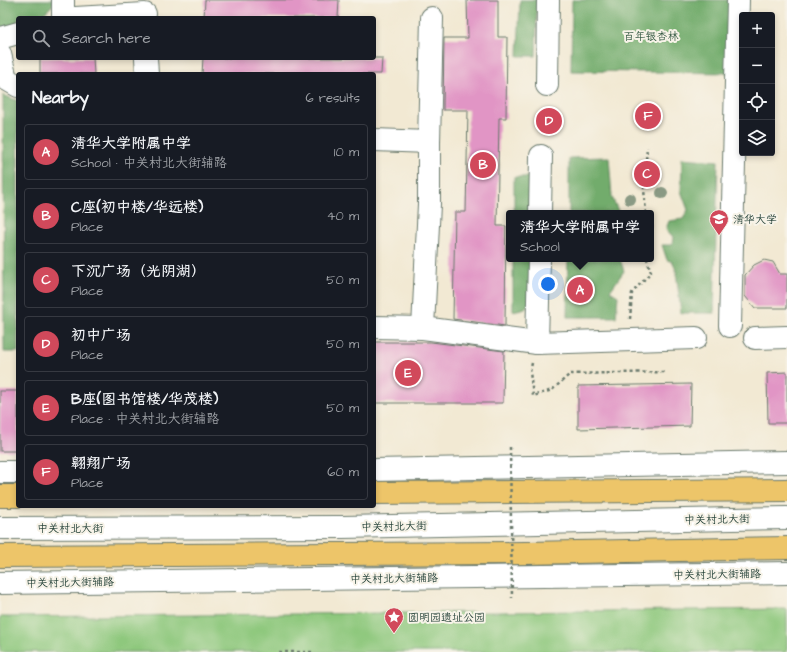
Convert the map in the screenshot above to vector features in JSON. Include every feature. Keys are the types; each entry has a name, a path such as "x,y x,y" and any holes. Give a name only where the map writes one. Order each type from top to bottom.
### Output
{"main road":[{"path":"376,494 787,490"},
{"path":"0,496 16,496"},
{"path":"0,556 526,553 787,548"}],"street":[{"path":"63,0 63,16"},
{"path":"547,86 548,0"},
{"path":"730,326 738,0"},
{"path":"94,16 145,11"},
{"path":"423,328 428,204 428,142 432,18"},
{"path":"0,38 16,34"},
{"path":"0,54 6,80 16,85"},
{"path":"146,60 147,72"},
{"path":"376,140 428,142"},
{"path":"540,210 542,156"},
{"path":"537,343 539,262"},
{"path":"376,327 423,328 537,343 696,338"},
{"path":"754,338 787,337"},
{"path":"376,470 787,462"},
{"path":"0,472 16,472"},
{"name":"中关村北大街","path":"0,528 343,527 787,518"},
{"name":"中关村北大街辅路","path":"0,583 787,573"}],"path":[{"path":"646,210 644,189 647,147"},
{"path":"628,340 632,293 651,272 648,262"},
{"path":"537,343 530,372 533,396 552,390 570,374 664,372"},
{"path":"510,447 512,598"},
{"path":"279,652 312,652"}],"green space":[{"path":"0,0 54,0 52,6 41,16 16,16 16,27 0,31"},
{"path":"520,0 537,0 536,56 518,56"},
{"name":"百年银杏林","path":"572,0 730,0 729,73 571,71"},
{"path":"3,95 16,100 16,352 4,352"},
{"path":"609,157 612,197 618,210 569,210 569,158"},
{"path":"682,158 718,161 714,313 681,313 676,271 673,262 667,260 662,245 672,245 673,237 666,229 669,221 683,219 688,210 681,191"},
{"path":"514,177 534,177 534,210 514,210"},
{"path":"513,262 533,262 533,295 526,308 513,311"},
{"path":"568,262 621,262 624,271 610,291 618,296 616,317 567,317"},
{"name":"圆明园遗址公园","path":"787,609 787,652 0,652 0,617"}],"building":[{"path":"205,0 339,0 338,16 204,16"},
{"path":"467,0 498,0 498,37 507,37 506,118 499,118 497,226 506,226 505,326 453,319 455,212 466,212 468,110 443,110 444,38 468,38"},
{"path":"376,58 382,58 381,74 376,74 376,72 202,72 203,60 376,60"},
{"path":"40,60 93,60 94,72 40,72"},
{"path":"764,260 773,262 780,274 787,274 787,308 755,308 745,296 745,275 754,265"},
{"path":"376,342 431,342 504,351 503,403 376,403"},
{"path":"787,372 787,423 768,423 767,373"},
{"path":"691,384 690,426 578,429 578,386"},
{"path":"0,391 16,391 16,451 0,451"}],"place":[{"name":"翱翔广场","path":"648,116"},
{"name":"初中广场","path":"549,121"},
{"name":"C座(初中楼/华远楼)","path":"483,165"},
{"name":"下沉广场（光阴湖）","path":"647,174"},
{"name":"清华大学","path":"719,236"},
{"name":"清华大学附属中学","path":"580,290"},
{"name":"B座(图书馆楼/华茂楼)","path":"408,373"},
{"name":"圆明园遗址公园","path":"394,634"}]}
